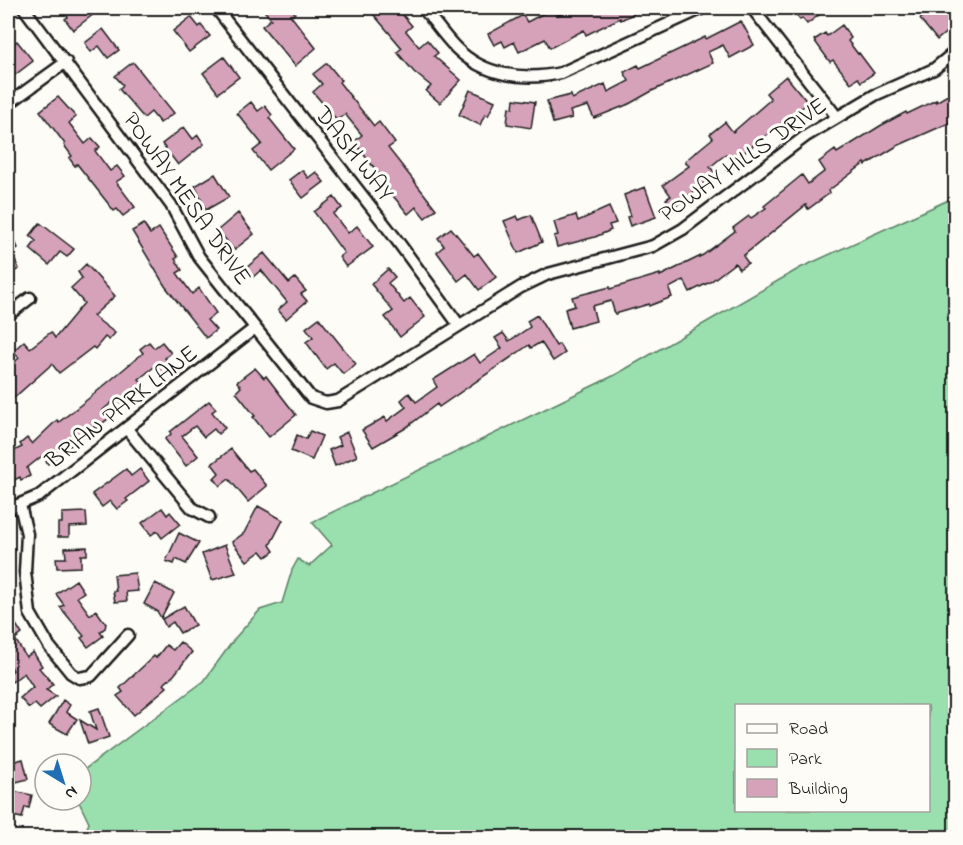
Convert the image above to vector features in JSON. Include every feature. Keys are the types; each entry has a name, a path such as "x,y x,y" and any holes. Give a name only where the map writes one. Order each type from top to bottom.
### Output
{"street":[{"name":"POWAY MESA DRIVE","path":"24,8 171,205 199,257 311,398 326,403"},
{"name":"DASH WAY","path":"216,8 393,235 459,326"},
{"path":"423,8 456,48 473,62 507,76 541,78 561,73 703,8"},
{"path":"752,8 837,117"},
{"name":"POWAY HILLS DRIVE","path":"326,403 338,401 520,287 548,274 653,246 683,229 806,136 875,95 933,69 956,51"},
{"path":"8,104 66,62"},
{"path":"8,315 30,298"},
{"name":"BRIAN PARK LANE","path":"8,509 39,496 255,328"},
{"path":"127,429 192,508 209,518"},
{"path":"20,505 27,534 25,572 30,612 49,646 71,673 79,678 91,676 128,635"}],"green space":[{"path":"955,197 955,837 83,837 89,823 84,812 93,812 93,763 204,681 235,638 260,610 282,603 292,570 298,559 309,566 332,545 312,522 615,375 800,268"}],"building":[{"path":"60,8 89,8 94,14 73,30 65,19 68,17"},
{"path":"262,8 291,8 295,13 291,16 316,48 295,66 262,26 271,19"},
{"path":"368,8 397,8 412,26 406,31 419,47 427,40 438,53 434,56 461,80 440,103 426,91 431,86 414,72 397,52 402,48"},
{"path":"554,8 558,15 573,8 645,8 586,35 584,30 550,48 545,39 519,52 514,42 505,47 502,41 494,45 488,34 523,15 527,22"},
{"path":"790,8 828,8 807,24 802,18 800,20"},
{"path":"934,8 956,8 956,24 937,40 920,19"},
{"path":"191,17 210,36 189,52 173,31"},
{"path":"741,21 754,45 730,58 723,45 708,52 713,63 629,104 594,118 588,106 570,111 572,118 553,123 547,101 571,95 572,99 605,84 608,92 629,81 624,72 638,65 640,68"},
{"path":"842,25 851,38 848,41 874,73 861,82 858,78 851,83 833,60 830,62 814,40 825,33 827,36"},
{"path":"103,29 119,50 108,58 99,46 91,52 85,43"},
{"path":"17,41 33,61 11,78 8,73 8,48"},
{"path":"224,57 239,77 218,93 203,73"},
{"path":"133,62 174,113 160,123 151,112 144,118 119,89 123,85 115,76"},
{"path":"327,63 374,126 379,122 395,143 388,148 436,209 425,218 416,207 408,214 384,185 386,183 354,142 362,135 345,114 337,120 313,92 322,84 313,74"},
{"path":"786,76 808,103 732,162 726,154 710,167 716,174 673,208 666,199 671,196 663,185 689,166 685,161 713,138 710,134 725,122 733,132 771,99 766,93"},
{"path":"470,90 495,101 488,116 485,114 480,125 459,115"},
{"path":"956,90 956,120 897,146 866,165 865,163 828,191 830,193 808,209 806,205 743,256 748,263 739,269 735,263 710,282 690,292 684,280 669,288 672,297 649,306 649,304 615,314 611,301 592,306 596,321 570,328 565,309 575,306 572,297 610,287 610,289 660,274 660,276 703,255 735,231 733,228 749,216 751,218 766,208 764,206 802,175 808,184 825,171 819,162 835,150 837,153 906,112 907,114 936,100 936,102"},
{"path":"58,97 76,117 69,123 85,144 92,138 100,147 95,151 110,171 117,166 125,176 116,182 135,207 123,216 117,209 114,211 77,164 75,166 69,158 72,156 65,144 40,111"},
{"path":"514,99 535,102 531,128 507,124 509,107 513,108"},
{"path":"251,102 258,111 265,106 272,115 269,118 294,149 268,170 253,151 262,144 237,113"},
{"path":"184,127 193,139 198,135 204,144 178,165 162,144"},
{"path":"302,170 308,178 316,172 324,182 303,198 289,180"},
{"path":"215,174 229,197 206,210 195,186"},
{"path":"645,187 656,217 630,226 627,217 631,216 624,195"},
{"path":"334,197 342,208 333,214 348,233 357,226 373,247 346,267 339,257 344,253 314,212"},
{"path":"609,207 616,223 609,225 611,230 595,237 557,247 554,236 558,235 554,222 576,215 578,221"},
{"path":"238,213 254,234 234,250 218,230"},
{"path":"531,215 542,242 518,253 504,221 517,216 519,220"},
{"path":"40,223 74,249 67,257 60,252 49,265 30,249 36,241 30,236"},
{"path":"144,224 150,234 159,228 178,257 175,259 182,270 177,273 192,294 199,288 216,313 207,320 216,330 206,338 165,286 132,231"},
{"path":"8,226 18,248 11,252 19,269 8,275"},
{"path":"451,228 474,256 478,253 496,277 479,290 467,274 458,281 437,252 444,246 438,238"},
{"path":"264,253 289,283 295,278 306,291 301,294 307,301 286,319 278,310 287,302 261,270 253,277 246,268"},
{"path":"86,264 115,296 93,316 115,333 109,340 105,337 95,349 93,347 59,373 52,364 8,403 8,368 19,358 13,351 24,341 30,348 51,332 55,338 84,303 71,288 82,278 78,272"},
{"path":"388,269 395,277 388,283 404,303 410,298 425,317 400,337 385,317 393,311 371,284"},
{"path":"537,315 556,346 559,344 565,353 553,361 541,342 531,348 529,345 439,407 437,404 404,429 373,447 362,430 385,417 387,421 406,407 401,400 409,393 416,402 437,387 433,380 474,354 480,363 502,348 495,338 503,333 509,341 530,327 527,321"},
{"path":"319,318 356,364 343,374 334,363 326,369 306,342 313,337 306,328"},
{"path":"149,342 154,348 162,342 171,353 165,358 171,366 160,374 154,367 139,379 145,386 131,397 132,399 123,406 117,398 103,410 109,418 95,429 94,427 48,464 42,456 27,468 30,476 21,480 20,477 8,483 8,454 22,447 20,444 27,438 32,444 57,420 59,422 143,353 140,349"},
{"path":"255,368 264,378 266,376 296,415 269,437 236,392 241,387 237,382"},
{"path":"209,401 216,409 212,412 225,428 218,434 214,429 204,437 195,426 182,436 198,456 186,466 165,439 171,434 170,432"},
{"path":"310,431 322,436 312,460 291,451 297,435 306,439"},
{"path":"347,432 357,456 335,466 329,450 341,445 337,437"},
{"path":"231,449 249,471 253,469 267,486 248,502 229,479 220,486 214,478 219,473 212,464"},
{"path":"126,469 131,476 140,469 149,481 117,509 110,501 102,507 92,494"},
{"path":"258,506 283,520 270,545 274,551 266,557 261,551 247,561 232,542 244,533"},
{"path":"162,508 167,515 170,512 180,524 162,538 157,531 151,535 142,523"},
{"path":"86,512 87,526 69,527 69,537 58,537 58,523 62,523 62,513"},
{"path":"179,533 199,543 186,564 176,559 174,564 166,561"},
{"path":"225,545 236,573 212,580 202,554"},
{"path":"87,547 87,555 81,555 81,567 57,568 56,558 66,558 65,548"},
{"path":"135,573 138,591 126,592 127,601 115,602 114,575"},
{"path":"76,580 84,592 77,597 90,615 96,610 106,624 100,632 103,636 88,647 81,638 84,636 60,607 64,605 56,594"},
{"path":"155,583 174,593 161,618 157,611 144,604"},
{"path":"184,606 195,625 180,633 173,622 166,627 162,619"},
{"path":"15,623 22,634 15,639 26,657 33,652 42,666 39,668 53,684 46,690 56,696 40,709 35,704 29,708 20,698 33,687 24,673 12,682 8,675 13,670 8,661 8,627"},
{"path":"180,642 192,652 164,684 167,687 134,715 117,696 123,692 120,688 154,656 156,658 166,645 173,650"},
{"path":"63,700 70,705 66,712 77,719 67,734 49,724"},
{"path":"99,708 109,737 88,744 80,720 96,730 90,711"},
{"path":"23,759 28,779 8,784 8,763"},
{"path":"8,790 32,795 29,808 25,807 22,818 8,815"}]}
